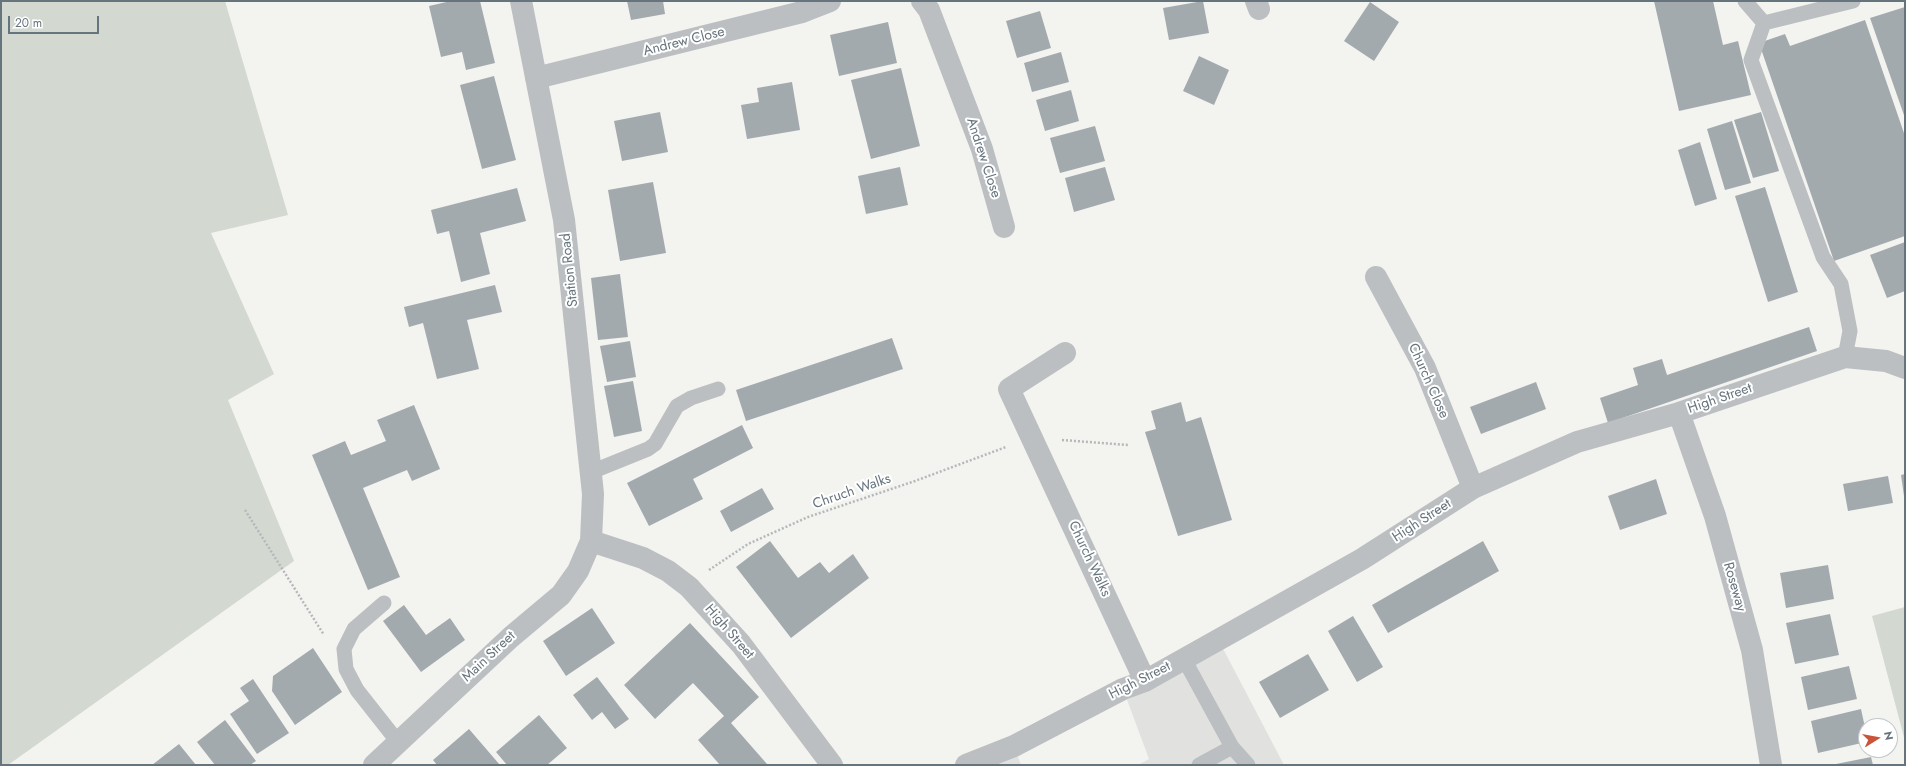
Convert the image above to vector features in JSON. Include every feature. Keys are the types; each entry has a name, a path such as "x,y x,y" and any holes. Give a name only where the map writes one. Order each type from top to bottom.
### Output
{"street":[{"name":"Station Road","path":"521,1 564,220 593,494 591,541"},
{"name":"Andrew Close","path":"536,78 794,14 830,1"},
{"name":"Andrew Close","path":"922,1 929,10 982,149 1004,227"},
{"name":"Church Close","path":"1376,277 1425,368 1473,488"},
{"name":"Church Walks","path":"1066,353 1009,389 1145,681"},
{"name":"High Street","path":"966,765 1014,746 1123,690 1145,681 1362,559 1473,488 1577,442 1679,413 1845,357 1886,361 1905,368"},
{"name":"Roseway","path":"1679,413 1715,516 1752,650 1771,765"},
{"name":"High Street","path":"591,541 643,558 668,571 689,587 741,644 832,765"},
{"name":"Main Street","path":"374,765 511,637 560,595 578,571 591,541"}],"lane":[{"path":"1745,1 1764,23"},
{"path":"1764,23 1853,1"},
{"path":"1764,23 1751,60 1823,257 1841,284 1850,331 1845,357"},
{"path":"591,472 648,449 655,444 677,406 691,398 718,389"},
{"path":"384,603 354,629 344,649 346,669 357,690 398,742"},
{"path":"1184,659 1232,747 1248,765"},
{"path":"1199,765 1232,747"}],"path":[{"path":"1033,438 1128,445"},
{"name":"Chruch Walks","path":"689,587 700,576 748,544 808,517 915,481 1033,438"},
{"path":"246,510 346,669"}],"shaded area":[{"path":"1,1 225,1 288,215 211,233 274,374 228,400 294,561 8,765 1,765"},
{"path":"1905,607 1905,741 1872,616"},
{"path":"1218,639 1284,765 1138,765 1149,759 1123,689"},
{"path":"1014,746 1021,765 966,765"}],"building":[{"path":"451,1 480,1 495,63 466,70 462,52 441,57 429,6"},
{"path":"627,1 663,1 665,14 631,20"},
{"path":"1203,1 1209,33 1169,40 1163,8"},
{"path":"1654,1 1713,1 1723,45 1738,41 1751,95 1679,111"},
{"path":"1370,2 1399,22 1374,61 1344,41"},
{"path":"1905,7 1905,118 1870,18"},
{"path":"1040,11 1051,48 1017,58 1006,21"},
{"path":"1865,20 1905,136 1905,236 1834,261 1759,43 1785,34 1790,46"},
{"path":"888,22 897,63 839,76 830,35"},
{"path":"1061,52 1069,82 1032,92 1024,63"},
{"path":"1199,56 1229,70 1214,105 1183,91"},
{"path":"901,68 920,146 871,159 851,80"},
{"path":"494,76 516,160 482,169 460,85"},
{"path":"792,82 800,130 747,139 741,105 759,102 757,88"},
{"path":"1071,90 1079,121 1045,131 1036,100"},
{"path":"660,112 668,152 622,161 614,121"},
{"path":"1761,112 1779,171 1753,178 1734,120"},
{"path":"1732,121 1751,183 1725,190 1707,129"},
{"path":"1095,126 1105,161 1060,173 1050,138"},
{"path":"1700,142 1717,199 1695,206 1678,150"},
{"path":"900,167 908,205 866,214 858,176"},
{"path":"1105,167 1115,200 1074,212 1065,178"},
{"path":"653,182 666,253 620,261 608,190"},
{"path":"1765,187 1798,292 1768,302 1735,196"},
{"path":"517,188 526,221 480,233 490,274 461,282 449,231 437,234 431,210"},
{"path":"1905,242 1905,291 1887,298 1870,255"},
{"path":"620,274 628,337 598,340 591,278"},
{"path":"495,285 502,312 467,320 479,369 437,379 423,323 409,327 404,307"},
{"path":"1809,327 1817,351 1608,423 1600,398 1638,385 1633,368 1662,359 1667,375"},
{"path":"892,338 903,369 746,421 736,390"},
{"path":"630,341 636,377 607,382 600,346"},
{"path":"633,381 642,431 614,437 604,386"},
{"path":"1536,382 1546,409 1481,434 1470,407"},
{"path":"1181,402 1186,422 1201,417 1232,520 1178,536 1145,432 1156,429 1151,411"},
{"path":"414,405 440,469 412,481 407,470 363,488 400,577 368,590 312,455 345,441 351,455 386,441 377,420"},
{"path":"742,425 753,448 693,479 703,499 649,526 627,483"},
{"path":"1905,474 1905,496 1904,496 1901,475"},
{"path":"1888,476 1893,503 1848,511 1843,484"},
{"path":"1656,479 1667,514 1620,530 1608,496"},
{"path":"762,488 774,509 731,532 720,511"},
{"path":"770,541 798,578 820,562 829,573 853,554 869,578 791,638 736,567"},
{"path":"1483,541 1499,571 1388,633 1372,605"},
{"path":"1828,565 1834,599 1786,608 1780,573"},
{"path":"404,605 426,635 450,618 465,640 421,672 383,621"},
{"path":"592,608 615,643 566,676 543,641"},
{"path":"1830,614 1839,655 1795,664 1786,623"},
{"path":"1353,616 1383,667 1357,682 1328,631"},
{"path":"690,623 759,697 731,723 767,764 720,765 698,740 724,716 693,683 655,719 624,685"},
{"path":"313,648 342,692 295,725 272,691 273,676"},
{"path":"1308,654 1329,690 1280,718 1259,682"},
{"path":"1849,666 1857,699 1808,710 1801,677"},
{"path":"597,677 629,719 615,729 602,712 592,720 573,695"},
{"path":"253,679 289,733 257,754 230,714 249,701 240,688"},
{"path":"1861,709 1863,718 1858,718 1858,744 1818,753 1811,721"},
{"path":"539,715 567,748 547,765 507,765 496,752"},
{"path":"225,720 256,761 250,765 215,765 197,742"},
{"path":"469,729 500,765 437,765 433,760"},
{"path":"179,744 196,765 152,765"},
{"path":"1871,758 1873,765 1836,765"}]}
